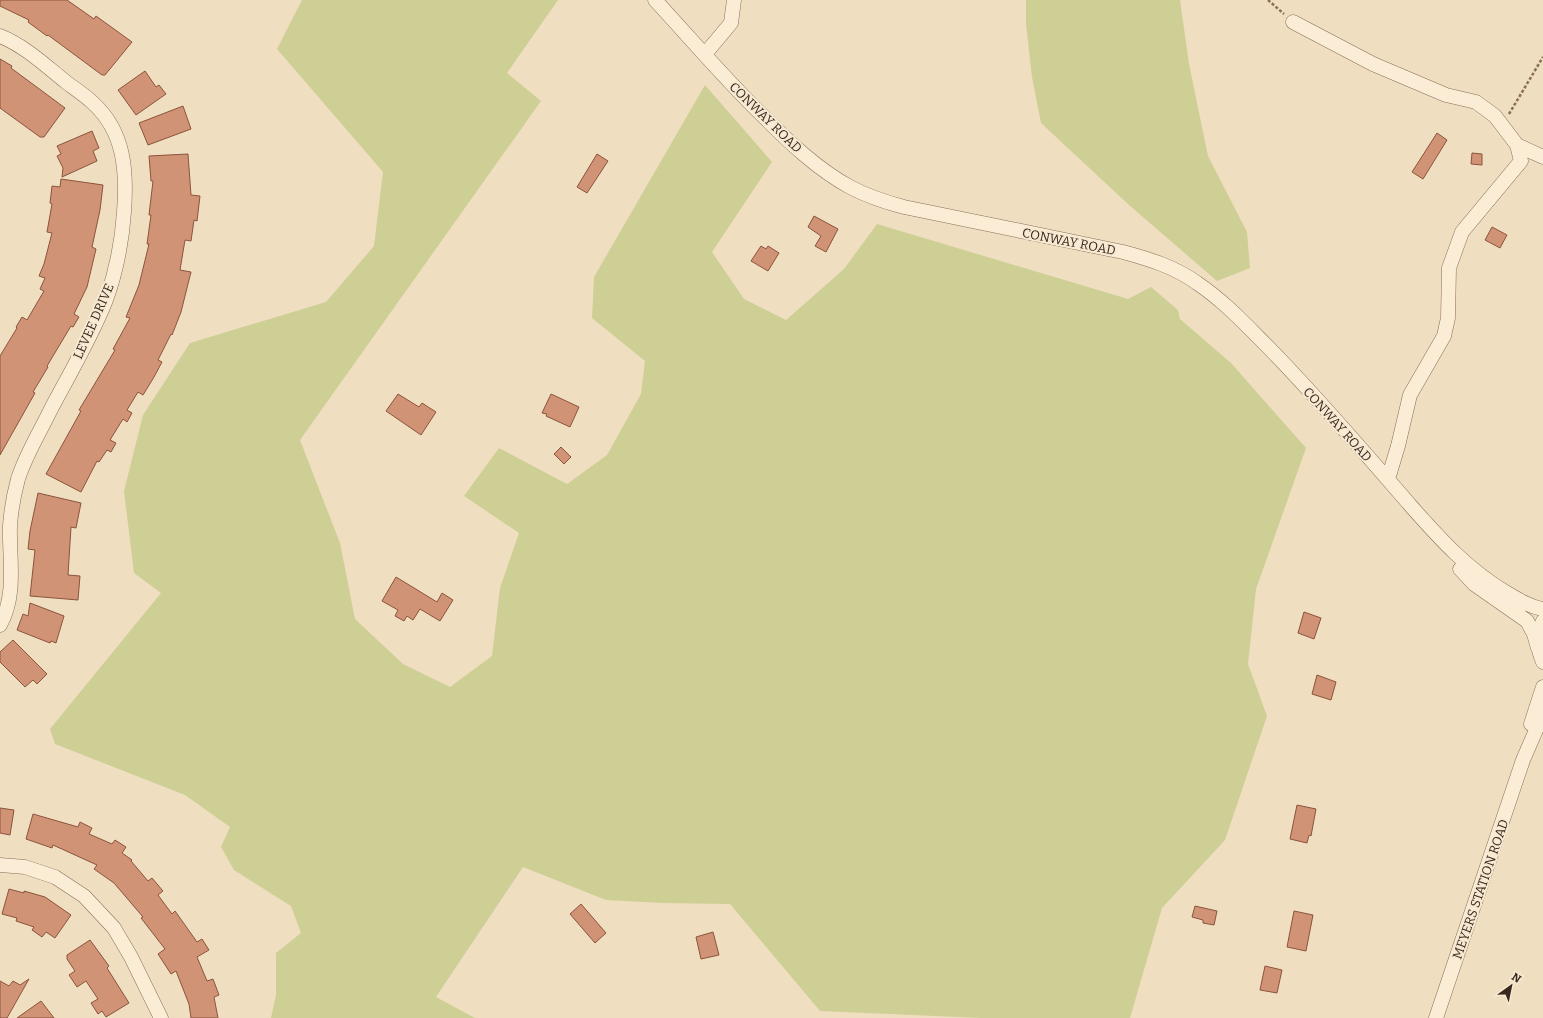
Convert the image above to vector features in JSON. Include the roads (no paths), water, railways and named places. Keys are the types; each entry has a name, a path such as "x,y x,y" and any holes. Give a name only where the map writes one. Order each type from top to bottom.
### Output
{"street":[{"name":"CONWAY ROAD","path":"655,0 739,93 782,135 806,156 850,187 875,199 904,207 1152,259 1173,268 1196,282 1220,300 1289,368 1445,545 1479,575 1498,588 1523,603 1543,609"},
{"path":"705,54 731,23 734,0"},
{"path":"1293,22 1374,64 1446,95 1476,102 1495,116 1502,125 1517,145 1521,161 1462,232 1449,268 1448,318 1444,336 1410,395 1398,446 1388,479"},
{"name":"LEVEE DRIVE","path":"0,36 28,53 94,103 107,119 117,136 126,171 122,241 106,300 27,455 18,479 10,524 10,596 7,612 0,625"},
{"path":"1517,145 1543,157"},
{"name":"CONWAY ROAD","path":"1445,545 1458,567 1474,584 1527,621 1534,634 1543,662"},
{"name":"CONWAY ROAD","path":"1538,648 1538,634 1543,621"},
{"name":"MEYERS STATION ROAD","path":"1523,760 1528,734 1543,687"},
{"name":"MEYERS STATION ROAD","path":"1436,1018 1523,760 1543,714"},
{"path":"0,865 25,867 55,877 84,896 114,928 131,957 161,1018"}]}
